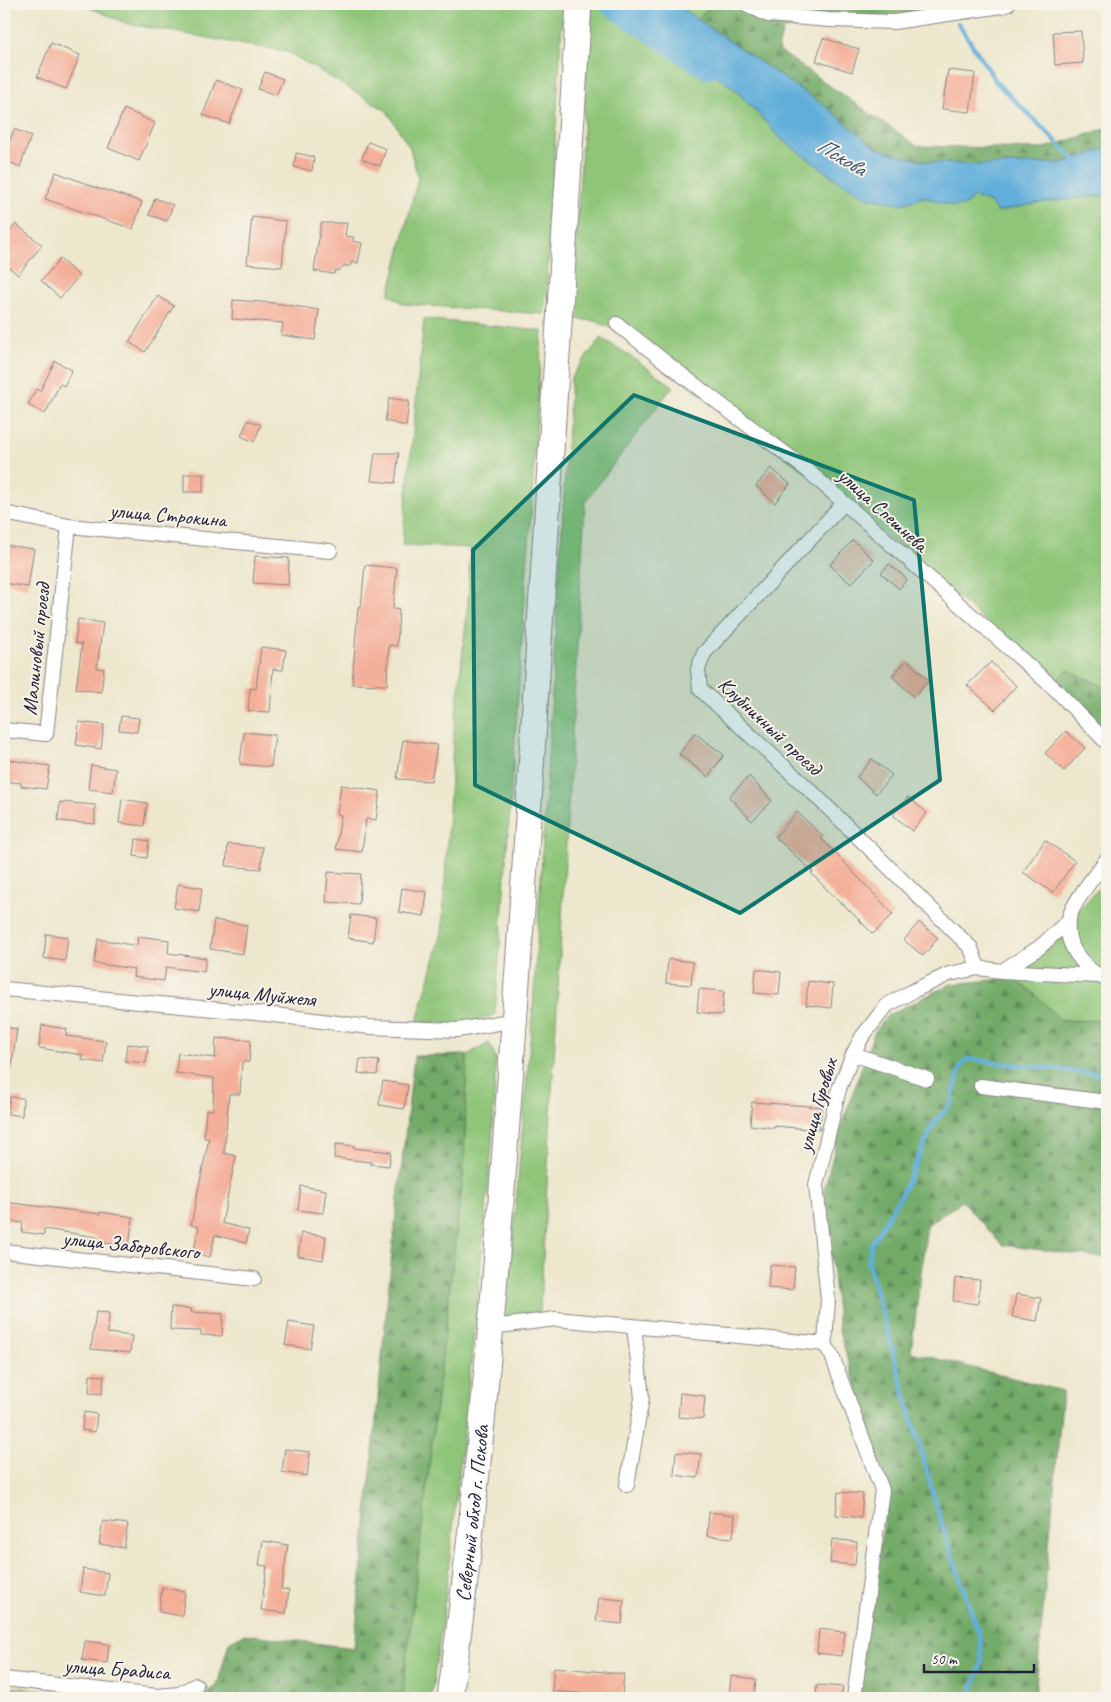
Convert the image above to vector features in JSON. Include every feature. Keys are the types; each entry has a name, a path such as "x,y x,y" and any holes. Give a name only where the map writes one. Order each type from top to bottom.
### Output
{"highway":[{"name":"Северный обход г. Пскова","path":"450,1698 466,1580 492,1327 558,364 579,4"}],"street":[{"path":"746,4 768,15 829,20 894,22 1008,4"},
{"name":"улица Спешнева","path":"617,324 807,470 1055,689 1107,743"},
{"name":"Клубничный проезд","path":"844,503 704,653 698,669 700,689 813,793 971,948 978,968"},
{"name":"улица Строкина","path":"4,513 69,526 330,551"},
{"name":"Малиновый проезд","path":"4,730 46,734 69,526"},
{"path":"1102,978 1077,956 1070,937 1069,920 1074,907 1107,859"},
{"path":"1002,971 1040,947 1069,920"},
{"name":"улица Гуровых","path":"825,1344 828,1299 816,1184 838,1089 853,1054 872,1023 887,1006 915,990 949,974 978,968 1102,978"},
{"name":"улица Муйжеля","path":"4,989 275,1015 369,1028 458,1030 514,1020"},
{"path":"853,1054 927,1079"},
{"path":"981,1086 1107,1102"},
{"name":"улица Заборовского","path":"4,1251 254,1279"},
{"path":"492,1327 556,1319 825,1344 832,1356 882,1490 854,1698"},
{"path":"627,1485 642,1398 634,1326"},
{"name":"улица Брадиса","path":"4,1679 157,1696 179,1694 196,1685"}],"highlighted area":[{"path":"634,395 914,500 940,780 740,913 475,785 473,550"}],"green space":[{"path":"82,4 563,4 544,314 403,304 389,294 418,178 410,148 387,111 288,52 128,24"},
{"path":"591,4 601,4 673,43 736,90 781,139 835,178 901,204 923,197 954,206 964,206 974,197 991,203 998,212 1036,203 1107,195 1107,688 1067,670 1056,681 843,500 613,329 595,321 574,319 572,304"},
{"path":"675,4 713,4 697,19"},
{"path":"713,4 968,4 970,16 783,29 778,50 917,146 1042,149 1107,128 1107,148 1061,163 976,165 929,162 897,155 873,146 829,109 697,19"},
{"path":"424,319 542,331 531,514 495,1015 459,1025 417,1022 442,932 453,741 468,604 470,548 402,545"},
{"path":"601,338 673,386 585,502 540,1311 506,1317 533,1008 571,377"},
{"path":"1067,670 1107,688 1107,735 1056,681"},
{"path":"1107,879 1107,1020 1061,1021 1034,993 1012,978 1016,966 1056,935"},
{"path":"1012,978 1034,993 1062,1021 1107,1020 1107,1245 1105,1258 1002,1245 962,1201 927,1225 911,1352 1063,1391 1035,1698 855,1698 889,1491 839,1331 824,1190 840,1129 874,1033 888,1015 951,984"},
{"path":"489,1043 496,1058 492,1145 476,1316 445,1601 431,1698 402,1698 464,1167 467,1055"},
{"path":"467,1055 464,1167 402,1698 196,1698 217,1686 229,1642 244,1634 354,1648 393,1242 414,1056"},
{"path":"4,1686 116,1698 4,1698"}],"water":[{"path":"601,4 675,4 829,109 873,146 897,155 929,162 976,165 1061,163 1107,148 1107,195 1036,203 997,212 991,203 974,197 964,206 954,206 923,197 901,204 869,198 835,178 781,139 736,90 673,43"}],"building":[{"path":"1081,31 1083,63 1055,65 1053,32"},
{"path":"823,38 859,49 852,72 816,61"},
{"path":"51,43 80,55 66,89 37,77"},
{"path":"948,70 975,73 970,112 942,109"},
{"path":"265,72 283,79 276,95 258,89"},
{"path":"216,80 243,90 229,124 203,115"},
{"path":"124,109 155,123 139,161 108,148"},
{"path":"14,129 31,136 20,167 4,160"},
{"path":"368,142 386,149 380,166 362,159"},
{"path":"296,153 314,157 312,171 294,167"},
{"path":"56,172 102,190 142,202 133,229 45,199"},
{"path":"155,198 173,205 167,221 149,215"},
{"path":"252,217 286,221 282,267 247,264"},
{"path":"321,223 347,223 345,236 354,237 352,241 362,243 358,263 351,262 350,266 343,266 340,270 335,271 334,274 314,271"},
{"path":"16,224 42,245 18,275 4,263 4,239"},
{"path":"60,259 79,276 60,298 41,281"},
{"path":"158,296 174,306 145,352 129,342"},
{"path":"233,300 275,303 319,310 315,340 281,335 283,323 232,319"},
{"path":"55,361 72,370 64,386 60,384 45,414 28,405 36,389 40,391"},
{"path":"389,398 409,401 406,426 385,421"},
{"path":"248,420 261,425 254,442 241,436"},
{"path":"375,453 399,453 395,483 371,481"},
{"path":"771,468 790,484 775,503 756,486"},
{"path":"184,474 203,474 203,492 184,492"},
{"path":"853,540 874,560 851,584 830,565"},
{"path":"4,545 34,549 28,587 4,583"},
{"path":"255,556 289,558 288,585 253,583"},
{"path":"889,564 907,579 899,589 881,573"},
{"path":"365,565 397,568 393,609 399,610 397,646 389,645 387,685 352,684 358,607 361,607"},
{"path":"78,619 103,623 97,668 104,669 101,692 76,689 82,644 75,643"},
{"path":"261,647 286,650 283,670 273,669 270,712 248,711 250,688 256,689"},
{"path":"907,660 929,680 914,697 892,676"},
{"path":"991,662 1016,686 995,710 967,685"},
{"path":"121,716 139,718 137,732 119,730"},
{"path":"79,722 104,725 101,749 76,745"},
{"path":"1066,731 1085,748 1064,771 1045,753"},
{"path":"244,732 275,735 271,767 240,764"},
{"path":"695,733 724,755 708,777 679,754"},
{"path":"403,740 437,745 431,781 397,779"},
{"path":"4,759 50,766 46,789 21,786 21,783 4,781"},
{"path":"872,759 892,775 876,794 857,777"},
{"path":"91,765 116,769 113,792 88,789"},
{"path":"749,776 772,801 752,821 729,797"},
{"path":"341,785 380,791 376,820 366,819 362,852 336,849 341,815 337,814"},
{"path":"908,797 927,813 912,831 893,815"},
{"path":"122,799 147,803 144,826 119,823"},
{"path":"60,802 95,805 95,824 58,821"},
{"path":"797,812 823,836 821,838 893,914 873,934 811,873 813,872 775,837"},
{"path":"136,839 149,841 147,858 134,856"},
{"path":"1045,840 1075,861 1053,893 1023,872"},
{"path":"228,844 263,847 261,869 226,866"},
{"path":"328,872 361,874 359,904 326,902"},
{"path":"178,884 202,888 199,912 174,908"},
{"path":"402,888 427,892 424,916 399,912"},
{"path":"351,915 376,918 373,942 348,938"},
{"path":"214,920 247,925 243,954 210,949"},
{"path":"919,922 938,938 923,956 904,940"},
{"path":"46,934 68,937 65,961 44,958"},
{"path":"138,936 169,940 168,953 206,958 204,972 166,967 164,981 133,977 134,969 94,963 98,939 137,946"},
{"path":"668,959 693,962 691,985 666,983"},
{"path":"756,969 781,972 779,995 754,993"},
{"path":"808,981 833,984 831,1008 806,1005"},
{"path":"699,989 724,991 722,1015 697,1012"},
{"path":"42,1025 67,1029 66,1036 106,1041 103,1063 82,1060 83,1055 39,1048"},
{"path":"4,1027 17,1029 11,1071 4,1070"},
{"path":"216,1038 251,1040 249,1062 242,1062 240,1094 229,1094 224,1153 236,1156 222,1223 249,1230 246,1243 215,1235 210,1257 193,1253 199,1227 191,1225 209,1138 204,1138 206,1110 213,1110 214,1078 176,1073 178,1053 215,1058"},
{"path":"127,1044 148,1046 146,1063 125,1061"},
{"path":"360,1059 379,1061 377,1075 358,1073"},
{"path":"383,1081 408,1085 404,1109 379,1105"},
{"path":"10,1097 23,1098 22,1116 8,1114"},
{"path":"752,1102 822,1107 819,1130 750,1125"},
{"path":"336,1144 391,1152 389,1166 334,1158"},
{"path":"301,1186 326,1190 323,1213 298,1210"},
{"path":"4,1202 133,1217 129,1246 96,1242 97,1237 44,1229 44,1235 22,1232 23,1223 4,1220"},
{"path":"301,1233 326,1236 323,1260 298,1256"},
{"path":"770,1265 795,1267 793,1290 768,1288"},
{"path":"955,1278 980,1280 978,1304 953,1301"},
{"path":"1016,1294 1041,1298 1037,1321 1012,1317"},
{"path":"171,1307 192,1309 191,1312 223,1314 222,1336 201,1335 201,1331 170,1330"},
{"path":"96,1312 109,1313 108,1333 132,1336 130,1353 91,1349"},
{"path":"289,1322 314,1326 310,1349 285,1345"},
{"path":"90,1375 104,1376 102,1394 89,1393"},
{"path":"680,1393 705,1396 703,1419 678,1417"},
{"path":"84,1412 97,1414 95,1432 82,1430"},
{"path":"285,1449 310,1452 307,1476 282,1472"},
{"path":"676,1452 701,1454 698,1478 674,1475"},
{"path":"838,1492 863,1494 861,1518 836,1515"},
{"path":"709,1512 735,1515 733,1538 707,1536"},
{"path":"103,1521 128,1524 124,1548 99,1544"},
{"path":"832,1539 857,1542 855,1565 830,1563"},
{"path":"263,1541 288,1545 281,1589 289,1590 286,1613 261,1610 267,1566 259,1565"},
{"path":"83,1569 108,1573 105,1596 80,1592"},
{"path":"162,1587 185,1592 182,1616 159,1612"},
{"path":"599,1598 624,1600 622,1624 596,1621"},
{"path":"819,1629 845,1632 842,1656 817,1653"},
{"path":"85,1641 109,1644 107,1663 82,1660"},
{"path":"554,1667 624,1674 622,1697 552,1691"},
{"path":"731,1676 756,1679 754,1698 729,1698"},
{"path":"817,1685 843,1687 841,1698 816,1698"}],"waterway":[{"name":"Пскова","path":"613,4 707,66"},
{"path":"958,23 997,83 1077,162"},
{"path":"969,1698 982,1662 980,1637 943,1528 868,1263 871,1245 903,1191 934,1123 951,1104 960,1068 967,1059 1107,1075"}]}
